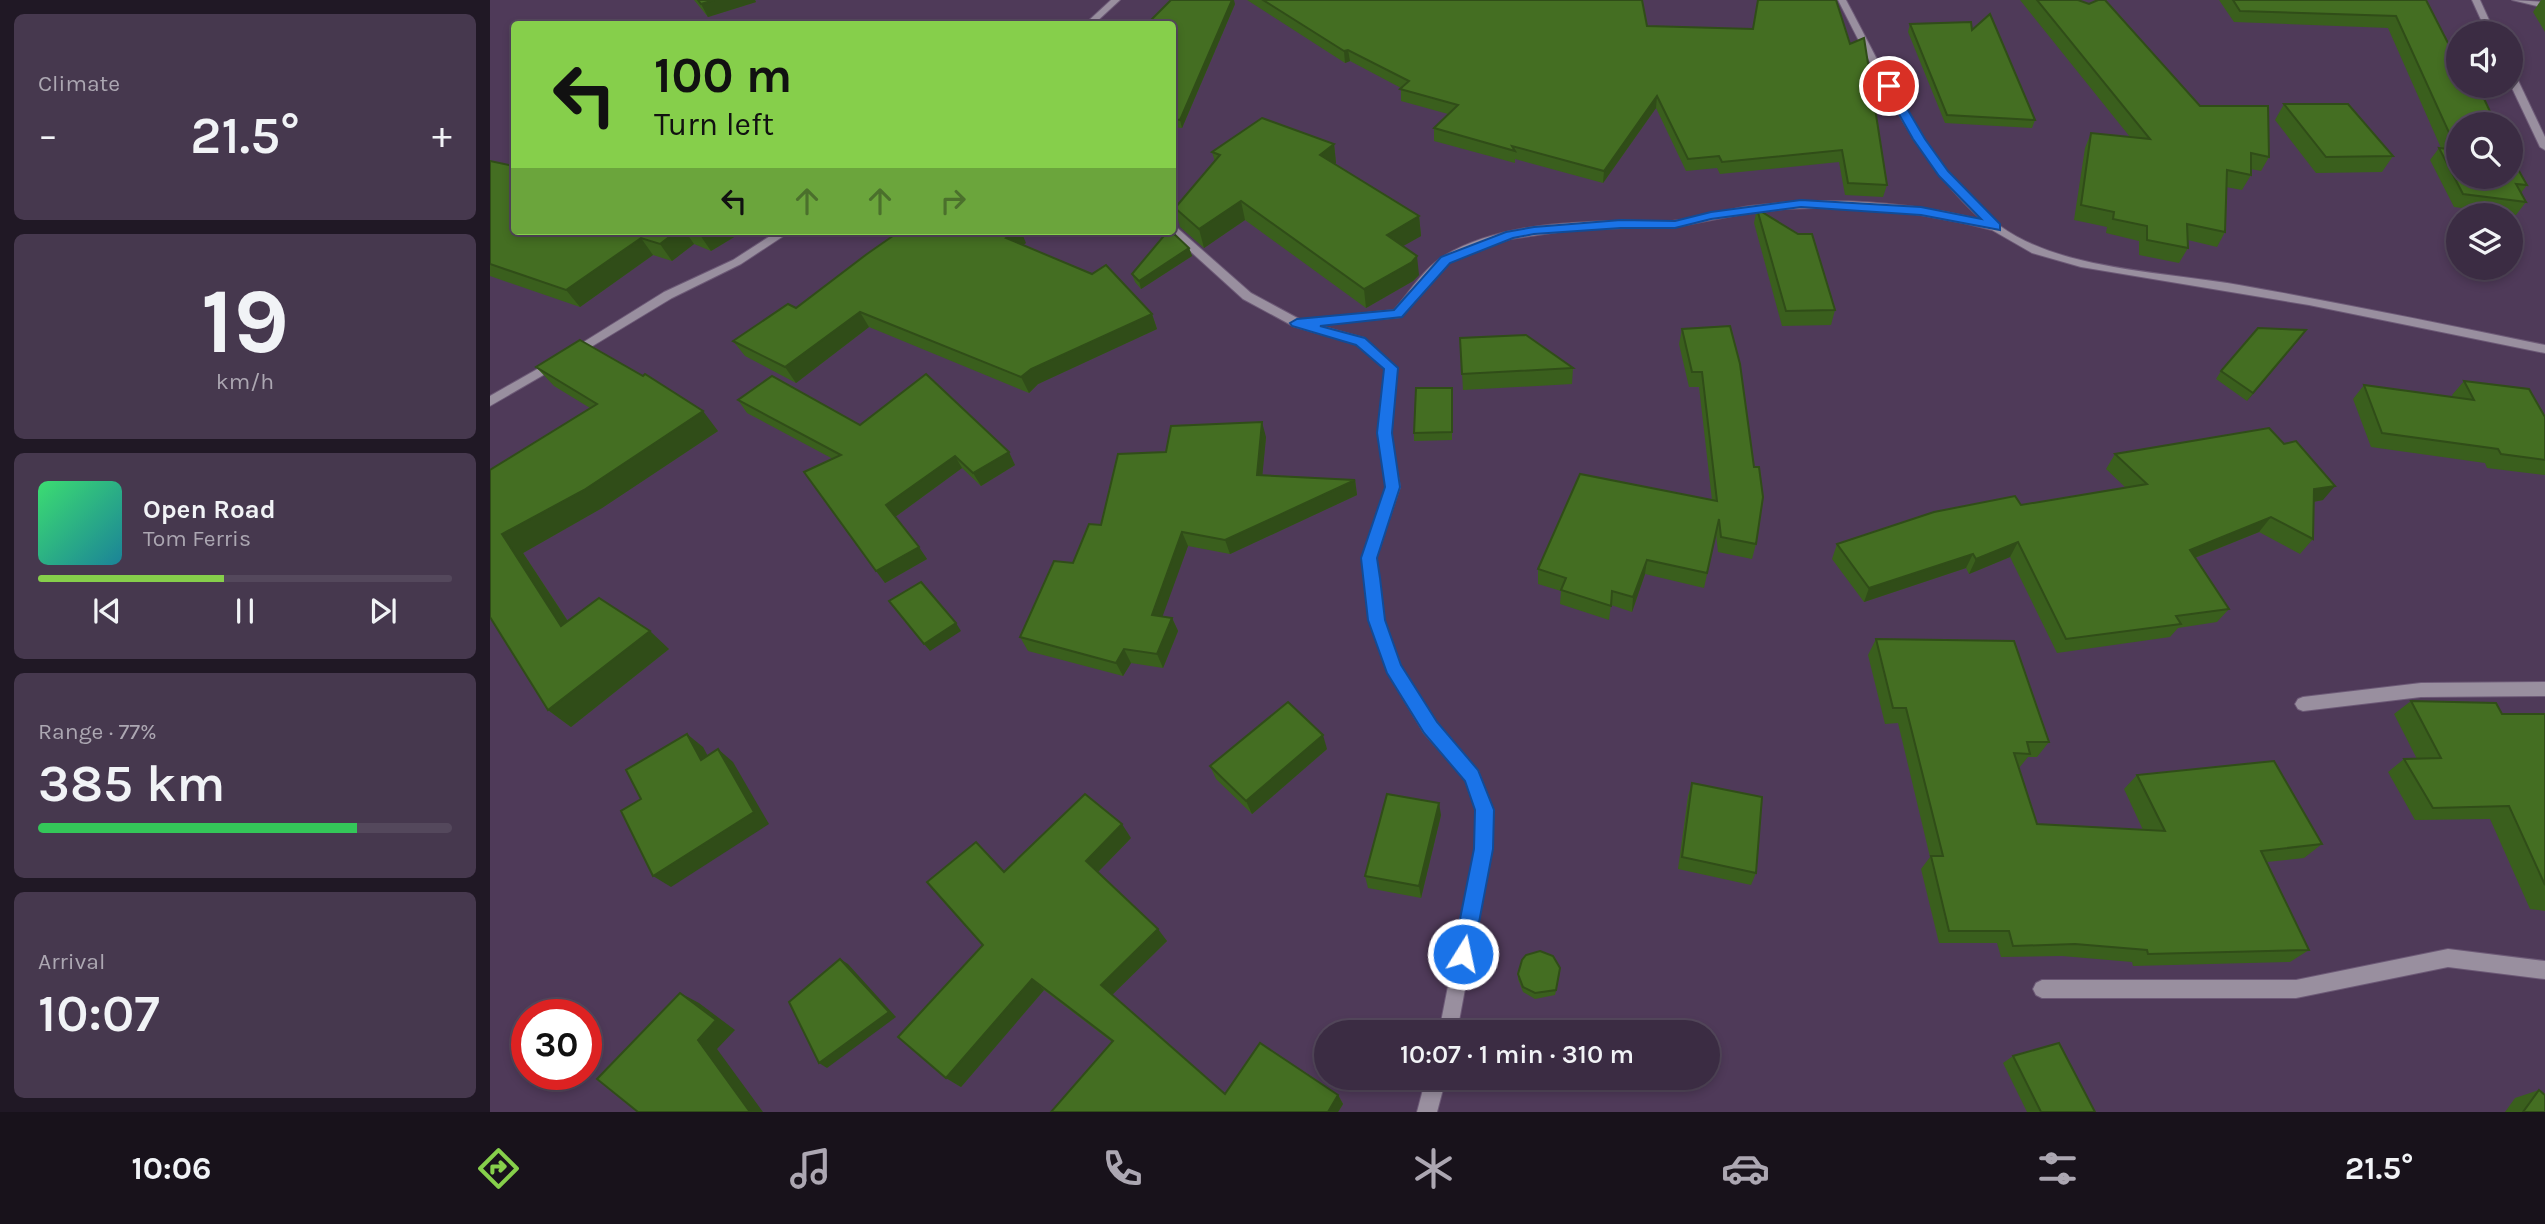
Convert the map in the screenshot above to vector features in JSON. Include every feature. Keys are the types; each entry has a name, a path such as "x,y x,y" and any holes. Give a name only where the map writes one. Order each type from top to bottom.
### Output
{"street":[{"path":"1092,21 1116,0"},
{"path":"1842,0 1919,139 1943,174 1995,227"},
{"path":"2476,0 2486,21"},
{"path":"2516,0 2545,5"},
{"path":"2521,98 2545,148"},
{"path":"1297,323 1398,314 1445,260 1510,235 1534,230 1621,224 1675,224 1711,215 1801,204 1921,211 1956,216 1995,227 2038,251 2073,261 2373,312 2545,349"},
{"path":"1176,233 1247,296 1297,323 1360,341 1391,368 1384,433 1393,487 1369,558 1377,620 1394,668 1430,728 1472,776 1485,810 1483,849 1450,1020"},
{"path":"490,402 668,295 737,262 780,235"},
{"path":"2303,704 2421,690 2545,689"},
{"path":"2042,989 2296,989 2448,958 2545,970"},
{"path":"1427,1112 1433,1090"}],"building":[{"path":"698,0 714,0 701,4"},
{"path":"1171,0 1232,0 1180,120 1176,120 1176,21 1150,21"},
{"path":"1263,0 1642,0 1647,26 1753,29 1758,0 1836,0 1850,44 1864,38 1887,185 1848,183 1842,150 1722,162 1719,156 1688,159 1657,96 1604,171 1512,146 1515,151 1434,128 1458,105 1400,89 1409,81 1348,50 1344,51"},
{"path":"2037,0 2078,0 2089,4 2105,0 2200,106 2268,106 2269,157 2251,153 2251,175 2227,170 2225,232 2187,224 2188,248 2147,240 2147,226 2113,219 2114,212 2081,205 2091,133 2150,139"},
{"path":"2233,0 2426,0 2446,39 2446,98 2484,98 2490,112 2446,112 2446,126 2396,16 2240,11"},
{"path":"1990,14 2035,120 1947,115 1910,24 1971,22 1972,30"},
{"path":"2284,104 2348,104 2393,156 2326,157"},
{"path":"1262,118 1334,144 1320,155 1419,216 1387,235 1417,256 1412,262 1364,289 1241,201 1199,229 1176,207 1220,155 1212,152"},
{"path":"2439,148 2446,149 2446,161"},
{"path":"490,161 511,165 511,235 672,235 660,244 641,238 566,290 490,264"},
{"path":"2460,189 2519,189 2526,202 2463,194"},
{"path":"1757,209 1798,234 1812,234 1835,310 1786,311"},
{"path":"894,235 1010,235 1006,238 1092,274 1106,265 1152,314 1031,369 1021,377 860,312 785,367 733,341 788,304 796,308"},
{"path":"1165,235 1175,235 1189,248 1139,281 1132,274"},
{"path":"1730,326 1740,364 1754,467 1759,467 1763,497 1756,544 1721,537 1719,519 1707,573 1647,560 1633,597 1612,591 1611,606 1561,590 1566,578 1538,569 1580,474 1717,501 1702,372 1692,372 1682,329"},
{"path":"2258,328 2306,330 2253,393 2221,371"},
{"path":"1526,335 1573,368 1462,374 1460,338"},
{"path":"580,340 643,376 645,374 703,411 584,490 502,534 561,626 599,598 650,631 548,710 490,617 490,470 597,404 536,367"},
{"path":"926,374 1009,452 973,473 955,456 886,505 919,547 876,571 804,472 841,455 738,400 772,376 860,425"},
{"path":"2464,381 2529,389 2545,417 2545,460 2501,454 2498,449 2382,433 2364,385 2474,400"},
{"path":"1416,388 1452,388 1452,432 1414,433"},
{"path":"1262,422 1257,475 1355,480 1225,540 1182,532 1152,615 1172,618 1157,654 1124,649 1116,663 1020,637 1054,561 1073,563 1089,524 1101,525 1118,454 1166,452 1171,426"},
{"path":"2269,428 2284,444 2296,441 2335,486 2314,489 2313,539 2271,517 2190,550 2229,609 2176,616 2181,624 2066,639 2018,542 1976,559 1973,554 1869,588 1837,544 1934,512 2015,496 2021,505 2147,484 2115,454"},
{"path":"921,582 956,623 924,644 889,601"},
{"path":"1876,639 2014,641 2049,742 2027,742 2030,754 2014,753 2037,824 2165,831 2137,775 2274,761 2322,844 2261,851 2309,950 2148,954 2147,950 2075,944 2013,946 2009,931 1949,931 1931,856 1943,856 1906,708 1893,708"},
{"path":"2411,701 2496,703 2502,714 2545,714 2545,885 2509,806 2433,808 2404,759 2441,758"},
{"path":"1288,702 1323,735 1246,801 1210,766"},
{"path":"687,734 701,760 718,749 754,812 653,876 621,811 641,799 626,770"},
{"path":"1692,783 1762,797 1756,873 1682,857"},
{"path":"1085,794 1122,824 1086,861 1158,929 1101,985 1225,1094 1260,1043 1314,1079 1314,1090 1330,1090 1338,1095 1328,1112 1051,1112 1113,1041 1032,979 946,1078 898,1037 983,945 927,882 976,842 1004,872"},
{"path":"1387,794 1439,803 1419,886 1365,876"},
{"path":"1540,951 1553,956 1560,968 1556,990 1535,993 1523,987 1518,974 1526,955"},
{"path":"840,959 889,1012 819,1063 789,1002"},
{"path":"680,993 716,1020 698,1040 750,1112 638,1112 602,1083 602,1074"},
{"path":"2059,1043 2095,1112 2041,1112 2013,1056"},
{"path":"2539,1090 2545,1095 2545,1112 2523,1112"}],"route":[{"path":"1463,954 1483,849 1485,810 1472,776 1430,728 1394,668 1377,620 1371,578 1369,558 1393,487 1384,433 1391,368 1360,341 1297,323 1398,314 1445,260 1510,235 1534,230 1621,224 1675,224 1711,215 1801,204 1921,211 1956,216 1995,227 1943,174 1919,139 1889,86"}]}
